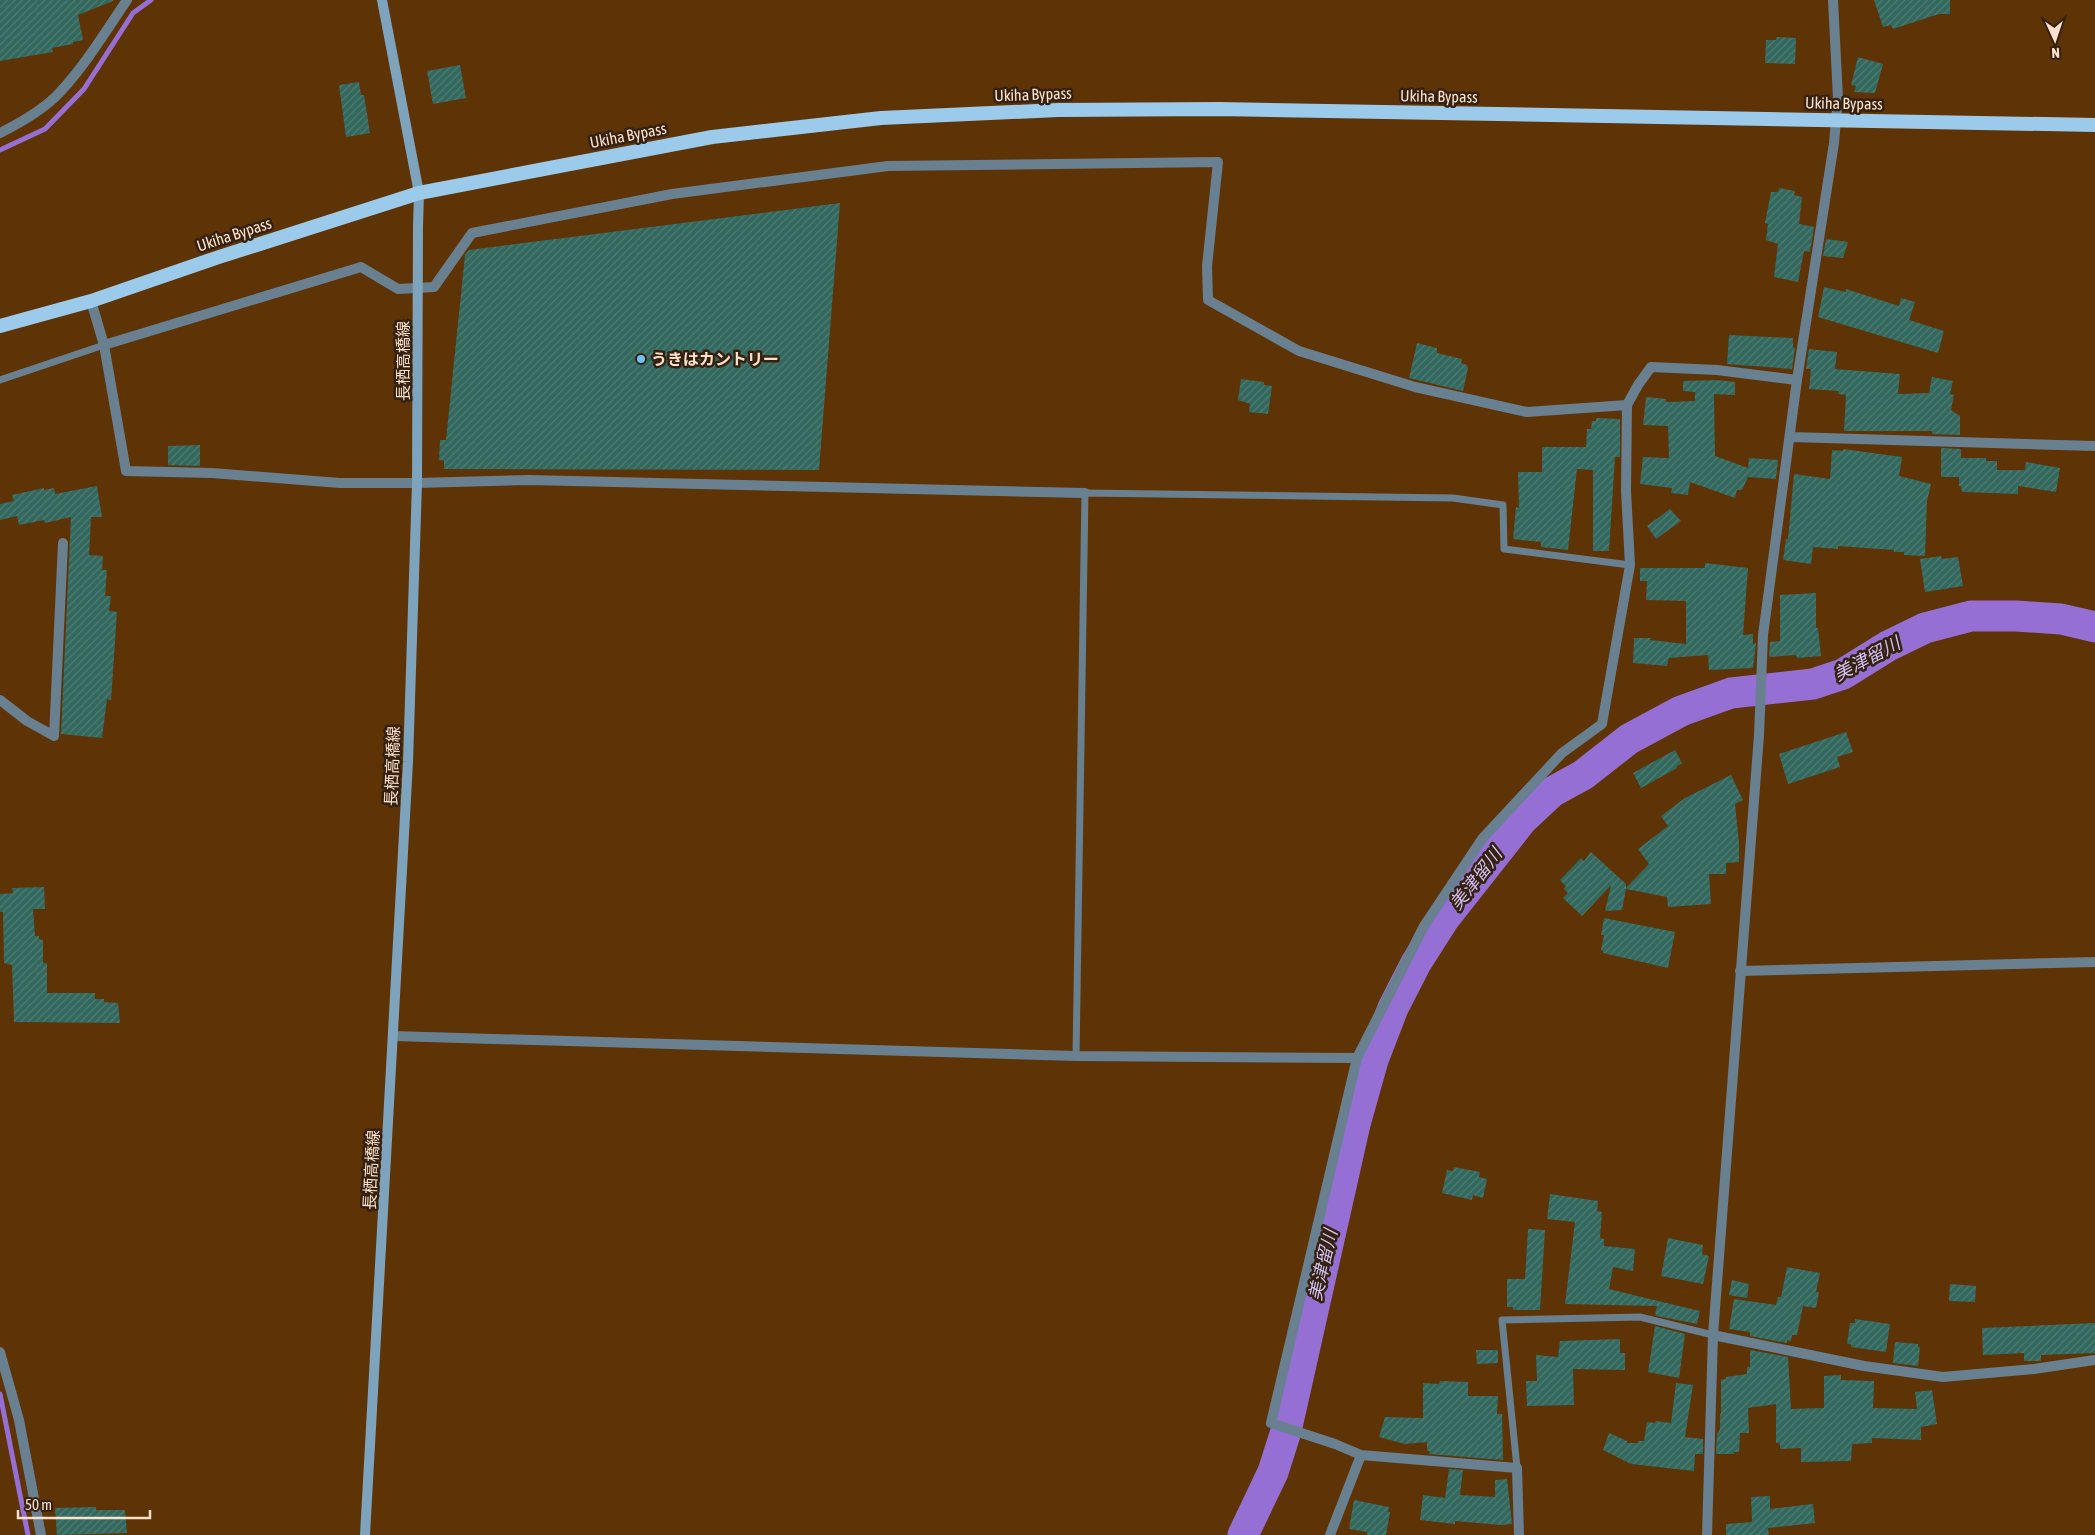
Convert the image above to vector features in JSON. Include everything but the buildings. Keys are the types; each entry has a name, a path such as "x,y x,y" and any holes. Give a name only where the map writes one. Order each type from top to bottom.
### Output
{"highway":[{"name":"Ukiha Bypass","path":"0,326 91,301 219,257 419,193 712,138 881,118 1058,110 1219,109 2095,125"}],"main road":[{"name":"長栖高橋線","path":"365,1535 408,762 417,483 419,193 382,0"}],"street":[{"path":"0,132 35,111 60,92 97,45 127,0"},
{"path":"1707,1535 1713,1335 1759,735 1762,635 1791,437 1797,380 1830,176 1838,98 1833,0"},
{"path":"104,345 361,267 398,289 434,286 472,233 672,194 888,166 1218,162 1207,266 1208,300 1298,351 1415,387 1527,412 1627,405"},
{"path":"91,301 104,345 126,471 212,473 340,483 529,480 1085,493"},
{"path":"1519,1535 1517,1468 1361,1455 1335,1444 1271,1423 1357,1058 1424,926 1482,839 1562,753 1602,724 1630,565 1626,491 1627,405 1638,385 1651,367 1717,370 1797,380"},
{"path":"1791,437 2095,446"},
{"path":"0,700 26,720 54,736 63,543"},
{"path":"1740,971 2095,962"},
{"path":"394,1036 1076,1056 1357,1058"},
{"path":"1713,1335 1864,1366 1944,1377 2034,1369 2095,1360"},
{"path":"0,1352 19,1420 41,1535"},
{"path":"1330,1535 1361,1455"}],"lane":[{"path":"0,380 104,345"},
{"path":"1076,1056 1085,493 1453,498 1502,505 1504,549 1630,565"},
{"path":"1517,1468 1502,1320 1640,1317 1713,1335"}],"waterway":[{"path":"0,150 45,129 84,89 133,13 151,0"},
{"name":"美津留川","path":"1243,1535 1273,1472 1286,1431 1355,1124 1373,1060 1393,1008 1416,963 1444,919 1522,820 1552,792 1583,775 1629,739 1681,711 1731,693 1813,684 1843,674 1888,646 1925,628 1971,616 2061,619 2095,627"},
{"path":"0,1394 28,1535"}],"place":[{"name":"うきはカントリー","path":"641,359"}]}
